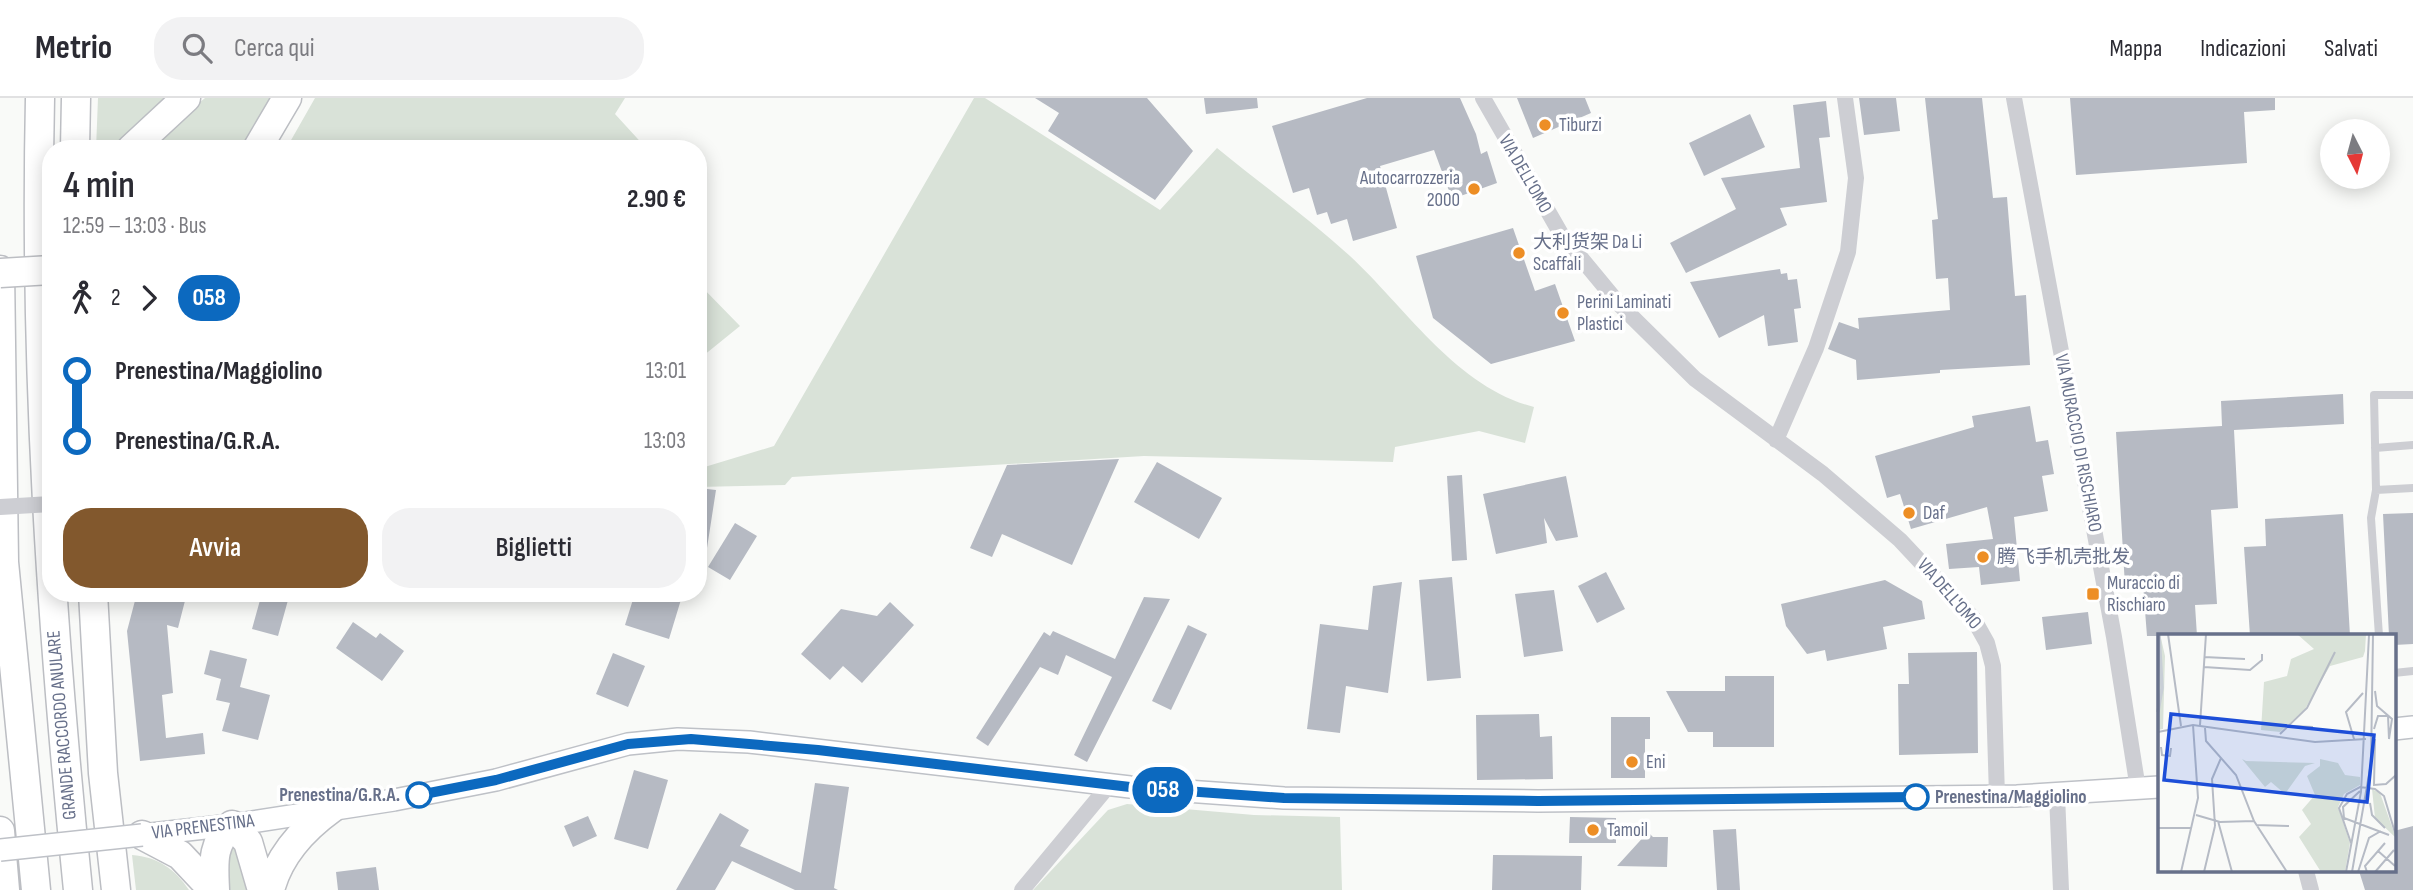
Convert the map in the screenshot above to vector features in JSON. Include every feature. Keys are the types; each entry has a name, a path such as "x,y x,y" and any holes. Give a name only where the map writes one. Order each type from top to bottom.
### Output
{"highway":[{"name":"GRANDE RACCORDO ANULARE","path":"40,98 38,184 42,425"},
{"path":"75,140 76,98"},
{"path":"141,140 186,98"},
{"path":"262,140 287,98"},
{"path":"36,890 4,562 0,271 42,270"},
{"name":"GRANDE RACCORDO ANULARE","path":"51,602 78,890"},
{"path":"94,602 103,773 116,890"},
{"path":"270,890 278,867 295,841 331,809"},
{"path":"214,890 215,848 223,833 232,825 248,842 262,890"},
{"path":"0,831 5,890"},
{"path":"142,835 180,855 214,890"}],"main road":[{"name":"VIA PRENESTINA","path":"0,850 232,825 331,809 472,785 600,751 670,739 749,742 1237,796 1346,800 1997,796 2149,788"}],"street":[{"name":"VIA DELL'OMO","path":"1483,98 1531,187 1577,257 1644,331 1718,398 1823,474 1910,549 1963,606 1983,634 1993,666 1997,796"},
{"path":"1776,440 1837,292 1855,210 1855,165 1845,98"},
{"name":"VIA MURACCIO DI RISCHIARO","path":"2014,98 2114,637 2149,788"},
{"path":"0,507 42,505"},
{"path":"1022,890 1110,784"},
{"path":"2056,794 2061,890"},
{"path":"2306,872 2311,890"}],"lane":[{"path":"2379,634 2371,518 2376,490 2374,395 2413,395"},
{"path":"2375,448 2413,445"},
{"path":"2376,490 2413,488"}],"shaded area":[{"path":"98,98 164,98 124,140 96,140"},
{"path":"205,98 275,98 249,140 156,140"},
{"path":"315,98 625,98 615,114 639,140 291,140"},
{"path":"974,98 985,98 1160,210 1217,148 1350,256 1456,364 1506,397 1534,407 1525,443 1479,431 1395,447 1393,462 1144,456 792,477 785,485 707,487 707,466 774,446"},
{"path":"707,292 740,326 707,353"},
{"path":"1127,804 1254,815 1340,817 1342,890 1033,890 1108,810"},
{"path":"232,846 239,855 247,890 226,890 226,848"},
{"path":"132,855 150,858 165,865 189,890 136,890"}],"building":[{"path":"1035,98 1147,98 1193,151 1155,200 1048,131 1059,113"},
{"path":"1204,98 1257,98 1258,108 1206,114"},
{"path":"1367,98 1460,98 1476,134 1481,154 1487,151 1497,183 1452,199 1434,150 1380,166 1397,228 1353,241 1347,219 1331,224 1327,212 1317,215 1309,188 1293,193 1272,126"},
{"name":"Tiburzi","path":"1517,98 1585,98 1591,113 1533,138"},
{"path":"1859,98 1896,98 1900,131 1864,135"},
{"path":"1925,98 1982,98 1993,198 2007,197 2015,296 2026,295 2030,365 1940,370 1940,373 1857,380 1856,360 1828,349 1839,322 1859,329 1858,318 1950,310 1948,278 1936,279 1932,220 1938,219"},
{"path":"2070,98 2275,98 2275,110 2244,112 2247,163 2076,175"},
{"path":"1826,101 1830,137 1819,138 1827,202 1780,208 1787,225 1686,273 1670,243 1736,209 1721,178 1800,168 1793,105"},
{"path":"1750,114 1765,147 1704,176 1689,143"},
{"path":"1513,228 1535,291 1555,284 1575,341 1491,364 1433,318 1416,256"},
{"path":"1780,269 1781,274 1787,273 1788,280 1797,279 1801,308 1794,309 1798,342 1768,346 1764,315 1719,338 1690,282"},
{"path":"2343,394 2344,424 2234,430 2238,508 2211,510 2217,604 2195,605 2197,634 2147,636 2143,585 2125,586 2116,432 2222,426 2221,401"},
{"path":"2030,406 2036,442 2048,440 2054,474 2042,476 2048,511 2014,517 2020,581 1981,585 1979,567 1949,569 1946,544 1993,539 1987,507 1911,529 1900,494 1887,498 1875,456 1974,427 1972,416"},
{"path":"1119,459 1072,565 1002,534 992,557 970,548 1007,465"},
{"path":"1157,462 1222,498 1199,539 1134,502"},
{"path":"1462,475 1467,560 1452,561 1447,476"},
{"path":"1566,476 1578,537 1556,541 1544,518 1547,543 1496,554 1483,494"},
{"path":"707,489 716,490 707,548"},
{"path":"2413,513 2413,644 2396,645 2396,634 2389,634 2383,514"},
{"path":"2343,514 2350,634 2250,634 2244,547 2266,546 2265,519"},
{"path":"735,523 757,536 730,580 708,567"},
{"path":"1606,572 1625,609 1597,623 1578,586"},
{"path":"1452,577 1461,678 1427,681 1419,580"},
{"path":"1885,580 1922,601 1925,619 1883,627 1887,649 1827,661 1825,650 1807,654 1786,626 1781,604"},
{"path":"1402,582 1388,693 1346,686 1340,733 1307,729 1320,624 1368,630 1373,586"},
{"path":"1554,590 1563,651 1524,657 1515,594"},
{"path":"1144,597 1170,599 1087,762 1074,755 1112,677 1066,655 1058,675 1040,667 988,746 976,738 1044,632 1050,636 1053,631 1115,659"},
{"path":"135,602 185,602 178,628 167,625 173,693 162,695 166,738 203,733 205,754 140,761 127,631"},
{"path":"260,602 287,602 278,636 252,629"},
{"path":"632,602 680,602 669,639 625,625"},
{"path":"890,602 914,625 862,683 843,666 830,680 801,654 841,609 877,616"},
{"path":"2088,612 2092,644 2046,650 2042,617"},
{"path":"353,622 376,638 380,633 404,651 382,681 336,648"},
{"path":"1188,625 1207,634 1171,710 1152,701"},
{"path":"210,650 247,659 240,687 270,695 258,740 222,731 230,703 216,700 221,679 204,674"},
{"path":"1977,652 1978,753 1899,755 1898,684 1909,684 1908,653"},
{"path":"613,653 645,666 628,707 596,694"},
{"path":"1725,676 1774,676 1774,747 1713,747 1713,732 1688,732 1666,691 1725,691"},
{"path":"1539,714 1540,737 1552,736 1553,779 1477,780 1476,715"},
{"path":"1611,717 1650,717 1650,739 1645,739 1645,778 1611,778"},
{"path":"634,770 668,780 648,849 614,839"},
{"path":"815,783 849,787 834,888 838,890 795,890 732,861 715,890 676,890 720,813 749,830 740,846 801,873"},
{"path":"588,816 597,836 573,847 564,826"},
{"name":"Tamoil","path":"1570,817 1616,818 1616,843 1569,843"},
{"path":"2413,826 2413,890 2365,890 2359,872 2396,872 2396,830"},
{"path":"1736,829 1740,890 1717,890 1713,830"},
{"path":"1648,832 1653,837 1668,837 1667,867 1617,866"},
{"path":"1493,855 1582,856 1581,890 1492,890"},
{"path":"376,867 379,890 338,890 336,872"}],"bus line":[{"name":"058","path":"419,795 496,780 628,744 691,739 749,742 1130,787 1284,798 1538,801 1916,797"}],"place":[{"name":"Tiburzi","path":"1545,125"},
{"name":"Autocarrozzeria 2000","path":"1474,189"},
{"name":"大利货架 Da Li Scaffali","path":"1519,253"},
{"name":"Perini Laminati Plastici","path":"1563,313"},
{"name":"Daf","path":"1909,513"},
{"name":"腾飞手机壳批发","path":"1983,557"},
{"name":"Muraccio di Rischiaro","path":"2093,594"},
{"name":"Eni","path":"1632,762"},
{"name":"Prenestina/G.R.A.","path":"419,795"},
{"name":"Prenestina/Maggiolino","path":"1916,797"},
{"name":"Tamoil","path":"1593,830"}]}
